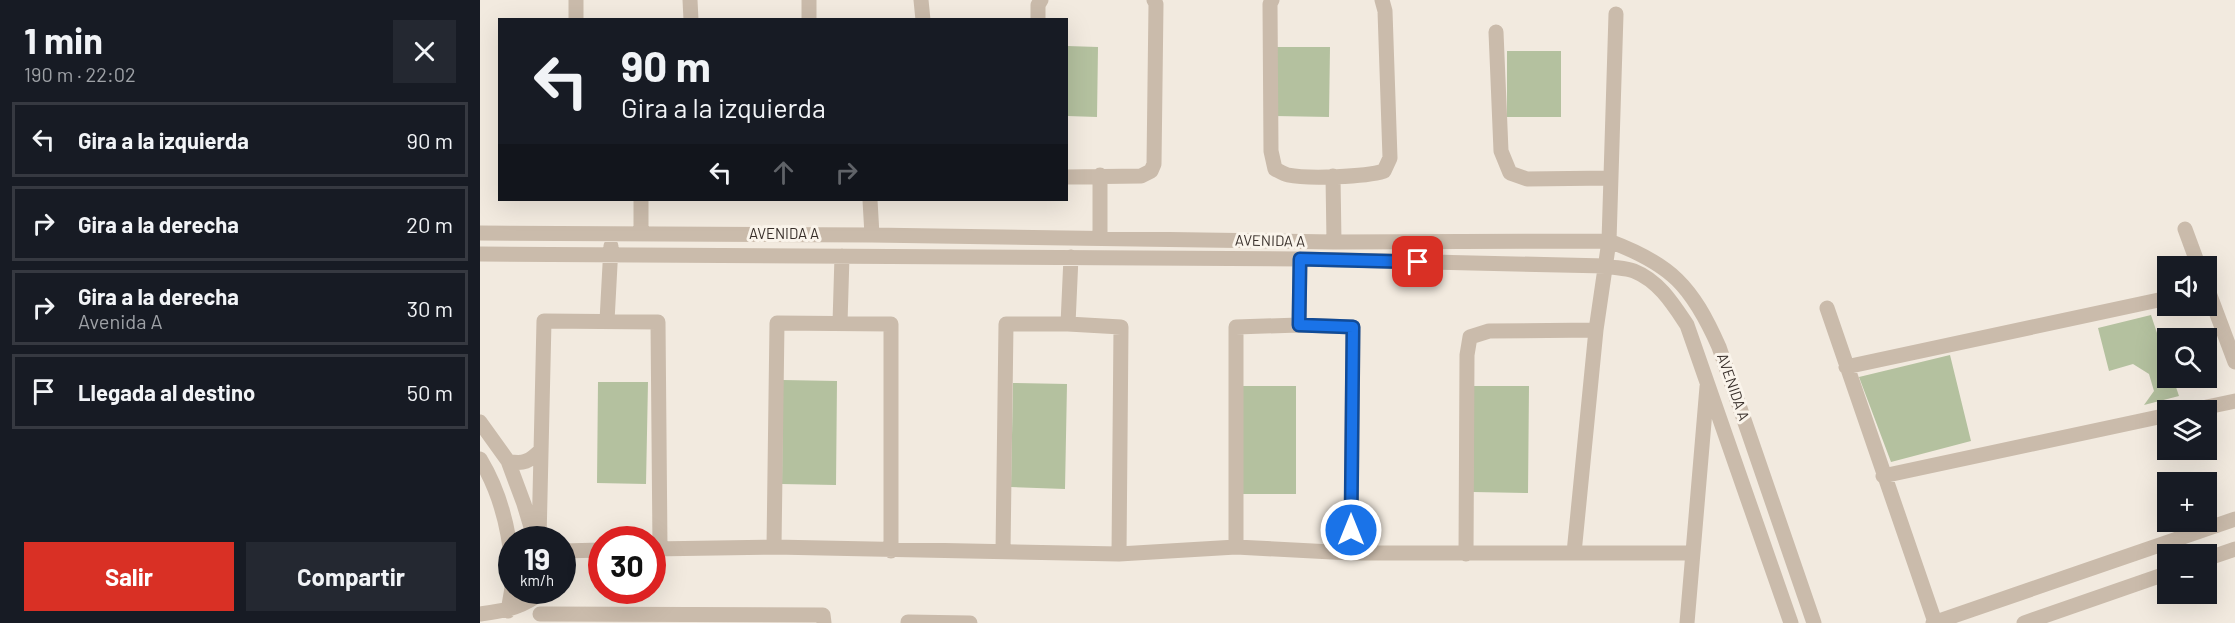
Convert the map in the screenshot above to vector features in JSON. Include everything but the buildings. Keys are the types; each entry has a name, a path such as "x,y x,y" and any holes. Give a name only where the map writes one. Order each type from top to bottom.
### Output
{"street":[{"path":"576,0 576,18"},
{"path":"690,0 691,18"},
{"path":"809,0 809,18"},
{"path":"921,0 922,18"},
{"path":"1038,18 1038,5 1041,0"},
{"path":"1068,177 1140,176 1150,171 1154,164 1156,4 1154,0"},
{"path":"1272,0 1270,4 1271,151 1275,169 1286,175 1333,176 1374,174 1384,171 1390,158 1385,11 1382,0"},
{"path":"1574,553 1596,330 1609,241 1616,14"},
{"path":"1496,32 1501,151 1510,173 1527,178 1611,178"},
{"path":"1087,257 1094,237 1100,176"},
{"path":"1333,176 1334,242"},
{"path":"641,201 641,233"},
{"path":"870,201 872,235"},
{"path":"2185,229 2195,256"},
{"name":"AVENIDA A","path":"480,233 1094,237 1334,242 1609,241 1641,253 1669,271 1690,292 1707,320 1719,346 1814,623"},
{"path":"607,321 611,234"},
{"name":"AVENIDA A","path":"480,254 1300,259 1606,266 1634,271 1658,286 1687,325 1791,623"},
{"path":"840,322 842,256"},
{"path":"1068,324 1071,257"},
{"path":"1299,325 1300,259"},
{"path":"1846,367 2157,300"},
{"path":"1827,308 1934,623 2235,519"},
{"path":"2217,314 2235,362"},
{"path":"538,526 544,321 607,321 658,322 656,526"},
{"path":"774,547 777,323 840,322 891,324 891,550"},
{"path":"1003,552 1006,324 1068,324 1121,327 1119,554"},
{"path":"1236,547 1236,327 1299,325 1353,327 1351,553"},
{"path":"1466,554 1467,355 1470,337 1489,331 1596,330"},
{"path":"1687,623 1707,381"},
{"path":"2217,405 2235,401"},
{"path":"1883,476 2157,418"},
{"path":"480,422 508,461 532,526"},
{"path":"508,461 520,464 530,460 541,450"},
{"path":"480,459 491,478 506,526"},
{"path":"666,549 774,547 1119,554 1236,547 1351,553 1692,554"},
{"path":"2217,555 2235,549"},
{"path":"2024,623 2157,577"},
{"path":"508,611 509,604"},
{"path":"480,614 508,611 525,604"},
{"path":"541,618 823,615 824,623"},
{"path":"908,622 970,623"}],"green space":[{"path":"1068,46 1098,47 1097,117 1068,116"},
{"path":"1275,47 1330,47 1329,117 1275,116"},
{"path":"1507,51 1561,51 1561,117 1507,117"},
{"path":"2151,315 2157,333 2157,388 2176,388 2179,396 2144,405 2154,391 2149,374 2133,364 2109,371 2098,328"},
{"path":"1950,355 1971,441 1891,462 1859,377"},
{"path":"783,380 837,381 836,485 782,484"},
{"path":"598,382 648,382 646,484 597,483"},
{"path":"1013,383 1067,384 1065,489 1011,487"},
{"path":"1241,386 1296,386 1296,494 1242,494"},
{"path":"1474,386 1529,386 1528,493 1473,492"}],"route":[{"path":"1351,530 1353,327 1299,325 1300,259 1418,262"}]}
